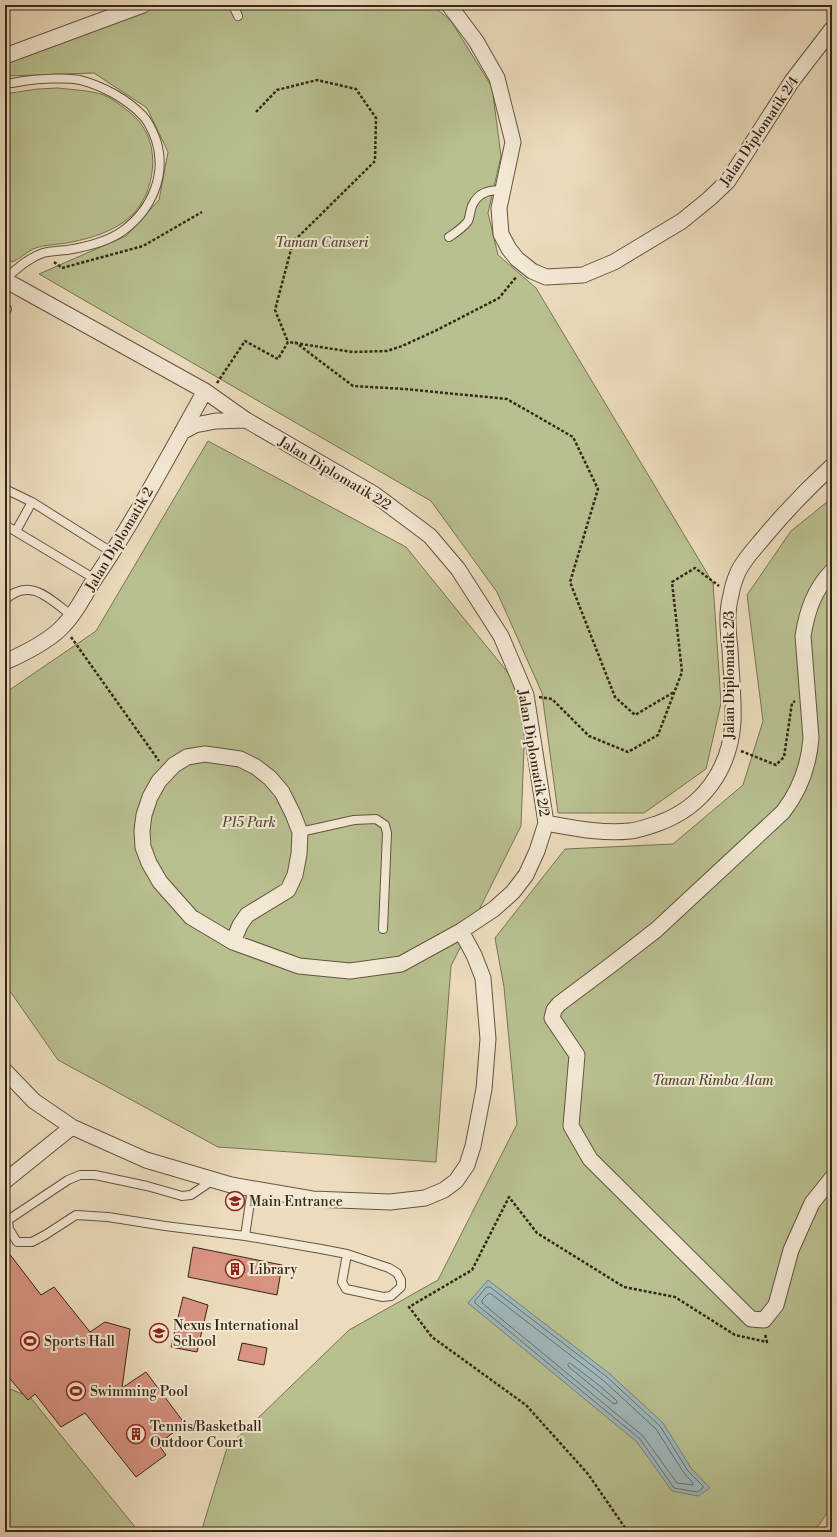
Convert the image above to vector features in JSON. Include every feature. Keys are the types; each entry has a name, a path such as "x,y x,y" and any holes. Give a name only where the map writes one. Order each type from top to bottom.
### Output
{"street":[{"path":"5,56 143,5"},
{"name":"Jalan Diplomatik 2/4","path":"449,5 476,41 497,78 513,142 500,208 501,234 509,249 525,266 546,277 583,274 614,262 682,221 709,199 728,181 792,81 832,29"},
{"name":"Jalan Diplomatik 2/2","path":"5,279 208,392 246,420 374,494 430,536 458,569 501,636 526,696 546,823 537,851 526,875 513,892 494,909 461,931 401,964 350,971 299,966 233,942 191,917 160,882 143,847 142,832 144,815 150,797 159,781 174,765 187,757 205,754 240,759 256,767 274,782 282,792 300,832 299,854 295,876 288,890 247,915 240,925 233,942"},
{"name":"Jalan Diplomatik 2","path":"5,662 21,655 68,621 113,553 182,432 208,392"},
{"path":"182,432 195,424 246,420"},
{"name":"Jalan Diplomatik 2/3","path":"546,823 593,831 631,831 674,818 689,808 706,792 723,764 730,746 733,721 727,616 731,595 738,572 755,548 807,489 832,466"},
{"path":"832,571 810,604 806,620 804,636 811,738 810,754 794,799 783,812 656,930 559,1004 554,1010 552,1018 577,1055 571,1126 590,1159 751,1319 764,1320 776,1305 791,1250 812,1203 832,1178"},
{"path":"5,1071 34,1101 72,1127 146,1160 213,1180 252,1189 312,1199 390,1202 425,1198 444,1190 456,1181 467,1165 473,1146 484,1090 488,1039 483,978 474,955 461,931"},
{"path":"5,1181 72,1127"}],"lane":[{"path":"233,5 238,16"},
{"path":"5,83 11,84 23,81 49,79 79,80 97,86 115,95 130,104 144,117 154,134 159,150 160,167 157,185 149,203 138,218 123,231 104,240 78,248 42,253 29,260 5,279"},
{"path":"449,237 460,230 468,220 473,206 481,194 494,190 503,190"},
{"path":"5,489 32,502 113,553"},
{"path":"16,531 32,502"},
{"path":"5,525 95,579"},
{"path":"5,600 11,594 20,590 36,591 68,621"},
{"path":"300,832 354,820 376,820 385,825 388,833 383,929"},
{"path":"213,1180 191,1196 182,1196 146,1186 95,1175 80,1175 68,1180 7,1218 9,1229 17,1242 32,1242 76,1215 108,1217 244,1236 321,1248 346,1254 389,1268 397,1273 401,1280 401,1287 391,1296 383,1297 346,1289 342,1282 346,1254"},
{"path":"244,1236 252,1189"}],"path":[{"path":"256,112 277,90 317,80 356,89 376,118 376,160 293,242 275,310 288,342"},
{"path":"42,253 62,268 143,246 202,212"},
{"path":"288,342 353,352 387,351 402,346 474,312 499,298 525,266"},
{"path":"208,392 246,341 278,359 288,342"},
{"path":"295,342 352,386 405,389 507,399 573,437 598,489 570,582 612,690 615,697 635,715 674,692"},
{"path":"526,696 552,699 589,736 628,752 658,735 682,672 672,582 696,568 731,595"},
{"path":"68,621 167,772"},
{"path":"730,746 776,765 784,757 792,703 807,689"},
{"path":"628,1532 588,1474 526,1405 432,1337 409,1307 472,1270 509,1197 537,1233 624,1287 675,1297 735,1334 767,1342 762,1320"}],"green space":[{"name":"Taman Canseri","path":"140,5 432,5 451,21 492,87 501,156 488,213 498,255 536,288 713,583 721,703 706,769 644,813 558,813 542,693 497,592 431,501 39,274 126,236 159,200 168,152 147,108 94,73 5,76 5,63"},
{"path":"58,88 87,91 104,95 119,104 136,118 150,141 152,168 150,182 146,195 139,207 124,222 102,233 87,238 67,243 38,247 12,262 5,258 5,94 37,89"},
{"name":"P15 Park","path":"208,441 406,547 526,695 521,826 451,966 436,1162 218,1147 58,1060 5,984 5,693 96,631"},
{"name":"Taman Rimba Alam","path":"832,498 831,1507 814,1532 201,1532 227,1448 349,1330 438,1280 517,1124 504,987 495,938 565,849 673,844 743,785 763,721 747,595 791,531"},
{"path":"5,1387 30,1397 139,1532 5,1532"}],"water":[{"path":"488,1280 610,1374 663,1423 691,1468 710,1488 698,1496 672,1491 637,1442 468,1303"}],"building":[{"name":"Library","path":"193,1247 282,1265 277,1295 188,1277"},
{"path":"5,1248 41,1295 54,1287 90,1332 105,1322 130,1329 122,1388 146,1372 185,1424 158,1444 166,1455 136,1477 85,1413 61,1427 35,1394 28,1400 5,1373"},
{"path":"183,1297 208,1305 197,1352 171,1347"},
{"path":"242,1343 267,1348 264,1365 238,1360"}],"place":[{"name":"Main Entrance","path":"235,1201"},
{"name":"Library","path":"235,1269"},
{"name":"Nexus International School","path":"159,1333"},
{"name":"Sports Hall","path":"30,1341"},
{"name":"Swimming Pool","path":"76,1391"},
{"name":"Tennis/Basketball Outdoor Court","path":"136,1434"}]}
